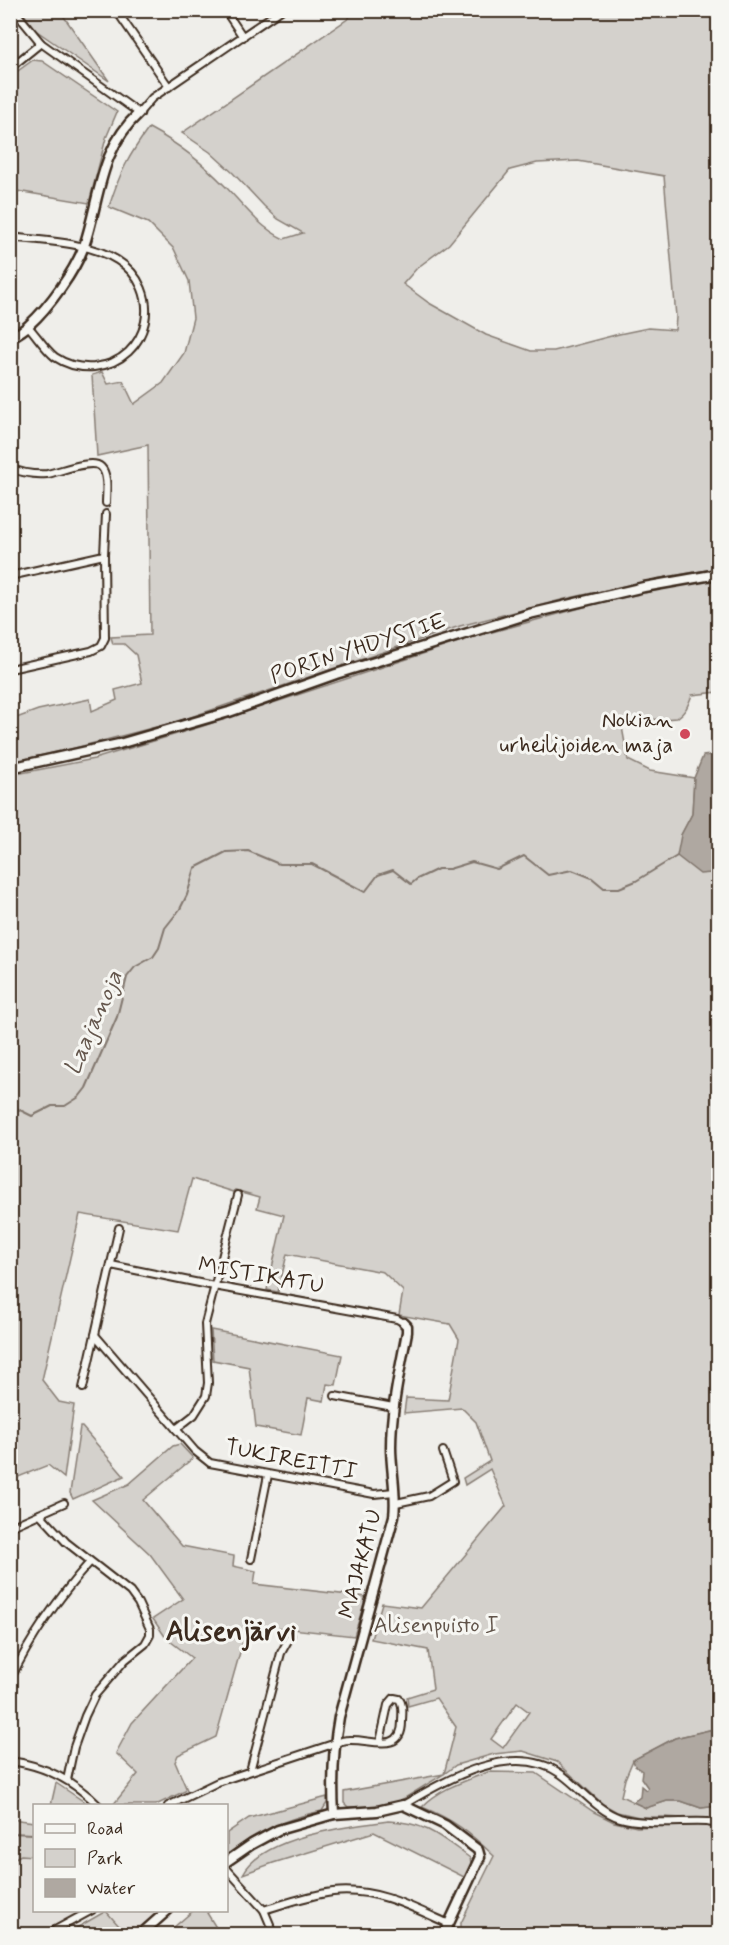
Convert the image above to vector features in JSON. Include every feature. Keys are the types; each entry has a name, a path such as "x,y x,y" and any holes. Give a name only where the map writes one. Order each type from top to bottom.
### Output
{"street":[{"path":"14,10 41,43 139,113"},
{"path":"116,10 169,87"},
{"path":"225,10 243,37"},
{"path":"10,338 28,326 43,311 76,262 84,247 103,169 115,144 139,113 153,98 281,10"},
{"path":"10,68 41,43"},
{"path":"10,237 84,247 118,260 132,271 143,288 147,308 140,339 116,361 102,366 70,365 55,357 28,326"},
{"path":"10,468 29,474 46,474 96,464 104,473 106,503"},
{"path":"10,669 91,651 101,646 105,638 106,514"},
{"path":"10,576 104,555"},
{"name":"PORIN YHDYSTIE","path":"10,768 118,744 229,711 346,670 529,614 633,589 718,574"},
{"path":"176,1429 194,1414 207,1396 205,1324 238,1195"},
{"path":"83,1388 119,1228"},
{"name":"MISTIKATU","path":"111,1265 397,1319 404,1323"},
{"name":"MAJAKATU","path":"334,1814 332,1773 334,1744 345,1690 396,1503 391,1448 393,1407 407,1332 407,1326 404,1323"},
{"name":"TUKIREITTI","path":"95,1335 195,1451 210,1462 374,1494 394,1492"},
{"path":"335,1396 393,1407"},
{"path":"396,1503 429,1496 453,1481 444,1451"},
{"path":"251,1559 268,1475"},
{"path":"10,1527 64,1503"},
{"path":"40,1514 66,1542 130,1592 147,1622 150,1635 145,1644 125,1660 95,1695 74,1747 67,1780"},
{"path":"10,1680 22,1655 60,1596 90,1562"},
{"path":"250,1771 281,1653 291,1635"},
{"path":"172,1804 218,1782 348,1740 390,1743 400,1737 402,1731 402,1705 399,1699 394,1698 388,1705 380,1742"},
{"path":"10,1761 34,1766 67,1780 97,1804"},
{"path":"228,1861 278,1830 334,1814 377,1811 403,1805 453,1777 496,1763 531,1761 546,1764 562,1774 605,1811 620,1818 638,1821 718,1824"},
{"path":"403,1805 445,1825 478,1850 480,1857 444,1935"},
{"path":"228,1870 264,1910 274,1935"},
{"path":"264,1910 314,1896 335,1892 356,1892 393,1899 449,1924"},
{"path":"48,1935 90,1912"},
{"path":"141,1935 167,1912"}],"shaded area":[{"path":"21,1855 33,1856 33,1912 78,1912 36,1934 11,1934 11,1860"},
{"path":"109,1912 158,1912 133,1934 126,1934"}],"green space":[{"path":"22,11 60,11 109,81 34,29"},
{"path":"351,11 718,11 718,568 565,599 460,626 179,721 11,762 11,720 38,710 90,699 92,711 117,700 115,690 142,683 136,655 124,644 113,644 111,637 150,635 148,445 97,456 92,375 102,372 108,384 123,381 134,404 163,383 184,353 193,318 189,281 174,249 148,223 109,207 121,175 130,156 149,128 180,147 209,170 252,216 275,234 284,239 303,233 278,219 210,152 182,133 349,18","holes":["578,161 664,176 676,317 675,330 648,328 554,351 531,351 486,335 429,303 403,284 417,268 449,244 510,170 537,163"]},
{"path":"33,60 42,61 117,112 106,138 89,203 11,190 11,118 17,89 11,76"},
{"name":"Alisenpuisto I","path":"718,580 718,692 692,695 685,711 677,718 631,721 622,727 628,760 650,771 694,778 692,814 681,835 711,873 718,876 718,1728 675,1738 633,1760 621,1796 646,1808 667,1801 681,1801 701,1808 718,1806 718,1820 639,1817 617,1812 603,1804 557,1762 523,1751 494,1754 456,1765 444,1774 456,1727 436,1698 408,1706 407,1697 433,1689 428,1650 371,1639 382,1603 421,1608 506,1506 490,1469 465,1485 463,1478 490,1461 476,1422 462,1408 404,1413 406,1398 448,1400 459,1339 450,1324 399,1315 403,1291 383,1272 287,1254 278,1292 267,1290 284,1215 257,1208 260,1197 235,1190 234,1192 192,1179 178,1230 80,1214 42,1380 59,1402 74,1405 64,1478 48,1465 11,1480 11,775 94,759 200,727 474,637 606,601 692,583","holes":["517,1703 529,1712 503,1748 491,1739"]},
{"path":"211,1330 342,1355 336,1385 327,1384 324,1401 308,1398 301,1435 256,1427 249,1367 213,1360"},
{"path":"80,1427 124,1476 73,1499 70,1493"},
{"path":"180,1444 193,1458 143,1500 182,1546 234,1556 233,1566 256,1571 254,1584 366,1597 354,1636 248,1624 216,1737 178,1755 175,1762 187,1790 158,1804 114,1804 138,1774 116,1753 132,1723 192,1658 166,1638 153,1619 183,1599 150,1554 92,1500 129,1484 173,1446"},
{"path":"488,1772 536,1773 594,1812 614,1822 637,1827 692,1825 711,1826 718,1829 718,1934 472,1934 461,1929 461,1923 494,1856 461,1827 422,1807 444,1790"},
{"path":"444,1774 400,1801 376,1806 348,1807 344,1803 344,1792"},
{"path":"56,1783 88,1804 51,1804"},
{"path":"327,1797 327,1803 322,1811 272,1827 249,1839 228,1854 228,1832 249,1818"},
{"path":"11,1819 33,1822 33,1856 21,1855 11,1860"},
{"path":"388,1821 413,1824 432,1832 470,1858 472,1867 466,1877 374,1832 243,1874 253,1861 287,1842 330,1830"},
{"path":"107,1912 126,1934 66,1934"},
{"path":"192,1912 208,1912 220,1934 166,1934"}],"water":[{"path":"718,754 718,876 711,873 700,874 677,856 681,835 692,814 694,778 703,756"},
{"path":"718,1728 718,1806 701,1808 681,1801 667,1801 646,1808 633,1802 640,1797 641,1786 646,1790 648,1788 641,1778 642,1771 635,1766 633,1760 675,1738"}],"waterway":[{"name":"Laajanoja","path":"10,1105 32,1116 52,1106 65,1106 79,1097 86,1088 117,1017 127,977 135,967 153,957 159,948 165,928 180,909 187,895 195,868 226,852 248,851 279,864 312,864 365,892 378,875 393,870 411,884 438,869 449,869 472,862 497,869 524,856 548,875 572,870 592,878 604,888 619,888 636,881 677,856"},
{"path":"10,1833 33,1834"}],"place":[{"name":"Nokian urheilijoiden maja","path":"685,734"}],"district":[{"name":"Alisenjärvi","path":"231,1632"}]}
